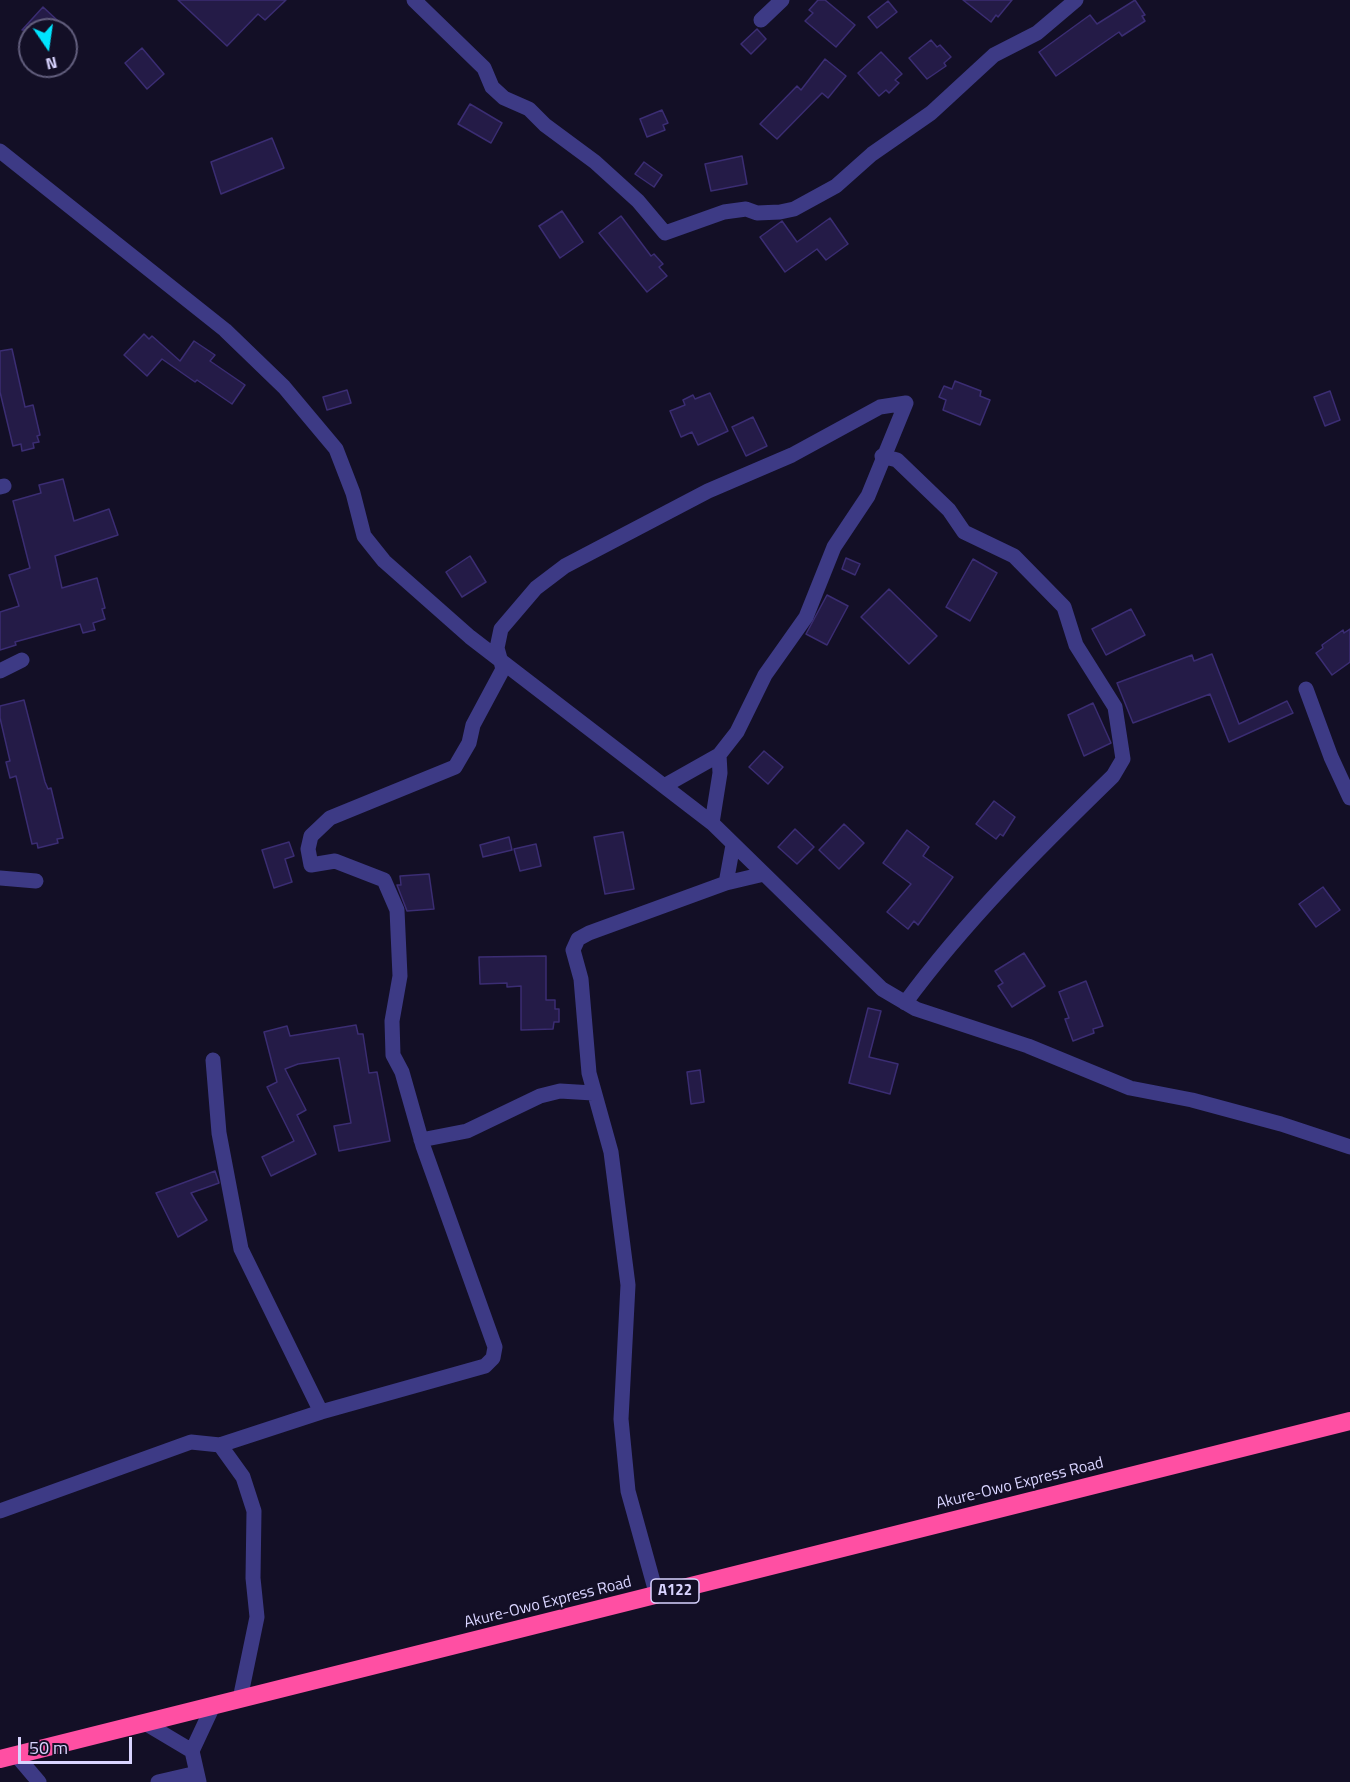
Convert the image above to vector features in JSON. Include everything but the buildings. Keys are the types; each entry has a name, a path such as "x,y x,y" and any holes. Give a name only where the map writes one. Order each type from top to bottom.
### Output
{"highway":[{"name":"Akure-Owo Express Road","path":"8,1757 1350,1421"}],"street":[{"path":"414,0 484,68 492,87 504,98 529,109 545,125 595,162 638,201 665,233 724,212 747,209 757,213 794,209 836,186 872,154 932,113 994,55 1037,33 1076,0"},
{"path":"761,20 782,0"},
{"path":"0,151 225,330 284,387 336,449 353,493 364,536 384,561 501,662 712,823 882,989 916,1009 1028,1046 1130,1088 1192,1100 1281,1124 1350,1148"},
{"path":"0,1511 191,1442 220,1445 321,1412 485,1366 493,1358 495,1347 421,1140 402,1072 393,1055 392,1021 400,976 397,910 384,880 335,861 311,865 308,849 311,836 330,818 455,767 469,743 472,725 503,669 497,648 501,629 536,588 565,566 708,491 792,455 880,407 906,403 882,456 868,496 834,547 806,616 765,675 737,732 719,756 664,786"},
{"path":"882,456 897,460 949,510 964,532 1014,556 1064,607 1076,645 1115,707 1122,740 1123,759 1113,776 1011,877 905,1003"},
{"path":"0,671 22,660"},
{"path":"1306,689 1331,757 1350,798"},
{"path":"712,823 720,773 719,756"},
{"path":"726,883 733,845"},
{"path":"657,1596 628,1491 621,1419 628,1285 611,1152 589,1073 581,979 573,950 578,939 726,883 764,874"},
{"path":"0,879 36,881"},
{"path":"213,1060 219,1133 241,1249 321,1412"},
{"path":"421,1140 467,1131 540,1095 560,1091 593,1093"},
{"path":"220,1445 243,1477 254,1511 253,1578 257,1617 240,1700"},
{"path":"158,1782 198,1777 192,1751 213,1706"},
{"path":"145,1723 192,1751"},
{"path":"8,1757 39,1782"}]}
